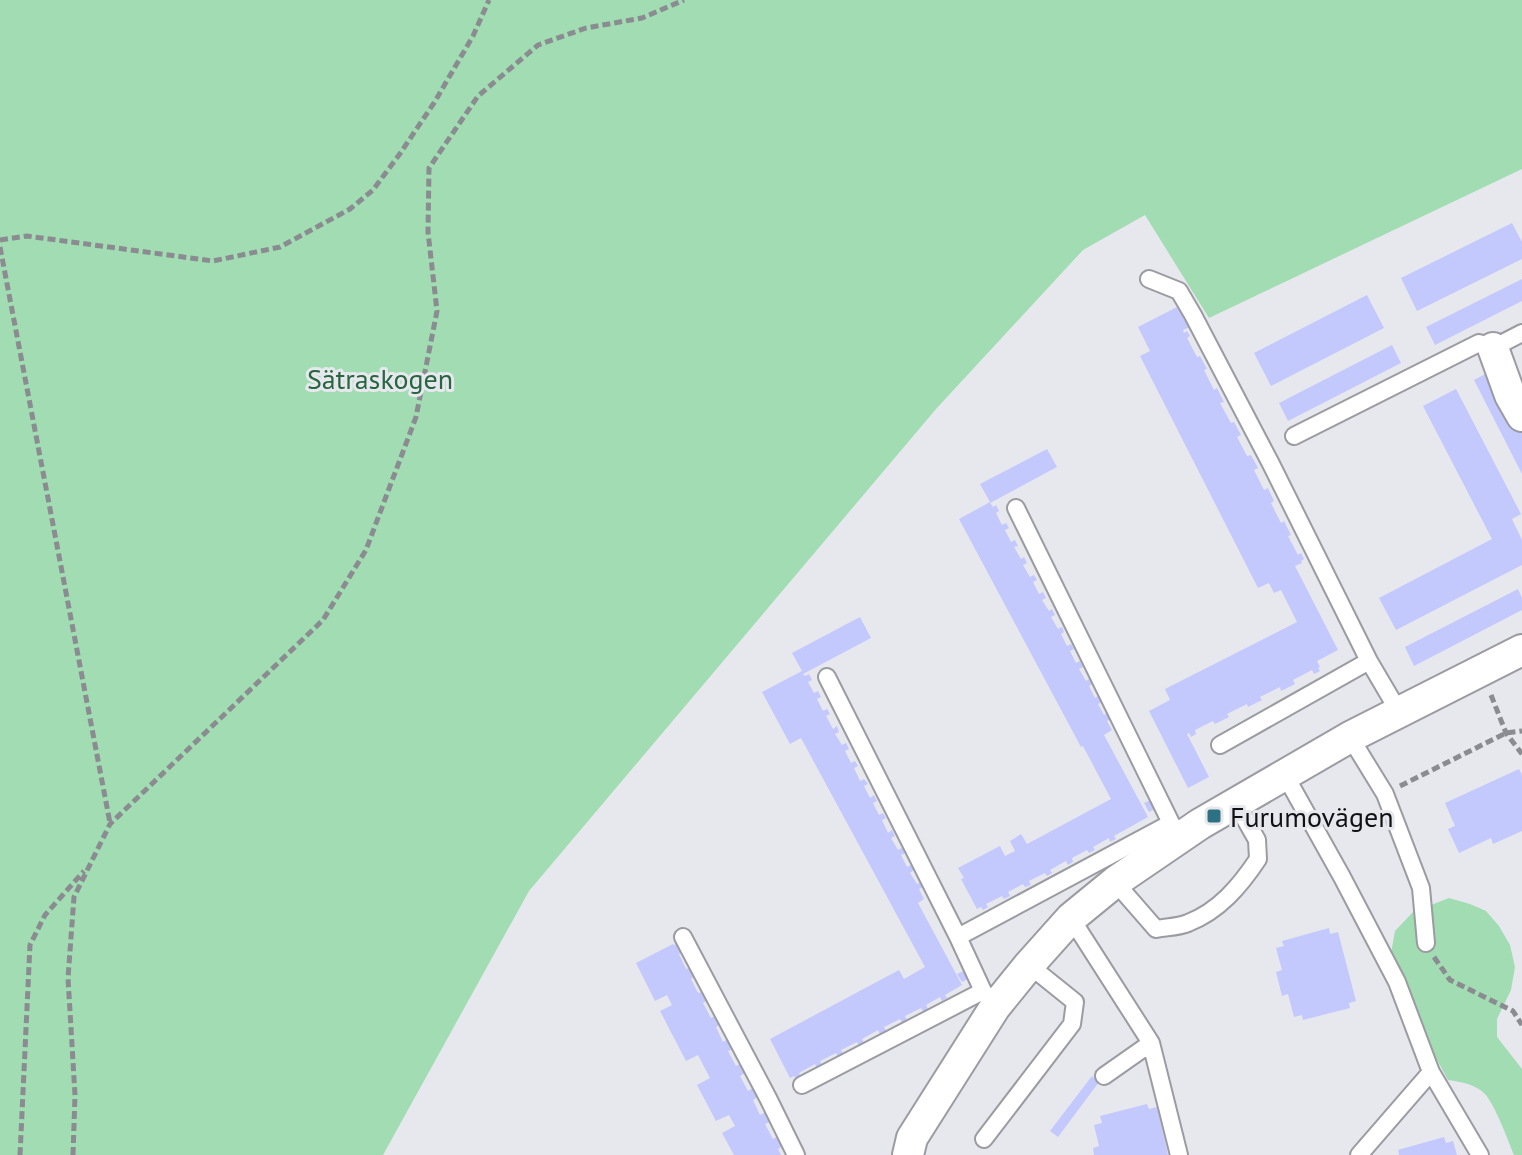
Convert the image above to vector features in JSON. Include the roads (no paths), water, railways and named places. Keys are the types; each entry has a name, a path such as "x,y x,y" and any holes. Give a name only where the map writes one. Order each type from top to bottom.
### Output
{"street":[{"path":"1493,348 1510,395 1522,416"},
{"path":"908,1155 912,1138 989,999 1029,965 1071,918 1175,830 1236,803 1350,737 1522,650"}],"lane":[{"path":"1149,279 1179,291 1193,315 1369,661 1399,712"},
{"path":"1294,436 1479,343 1493,348 1522,333"},
{"path":"958,937 1175,830 1016,508"},
{"path":"1220,745 1369,661"},
{"path":"802,1085 989,999 827,677"},
{"path":"1350,737 1385,794 1421,888 1426,943"},
{"path":"1285,775 1397,982 1431,1072 1480,1155"},
{"path":"1115,882 1156,929 1186,925 1210,911 1228,898 1258,859 1257,840 1236,803"},
{"path":"1071,918 1151,1043 1179,1155"},
{"path":"683,937 796,1155"},
{"path":"984,1139 1072,1024 1075,1002 1029,965"},
{"path":"1104,1076 1151,1043"},
{"path":"1359,1155 1431,1072"}],"place":[{"name":"Furumovägen","path":"1214,816"}],"park label":[{"name":"Sätraskogen","path":"380,378"}]}
